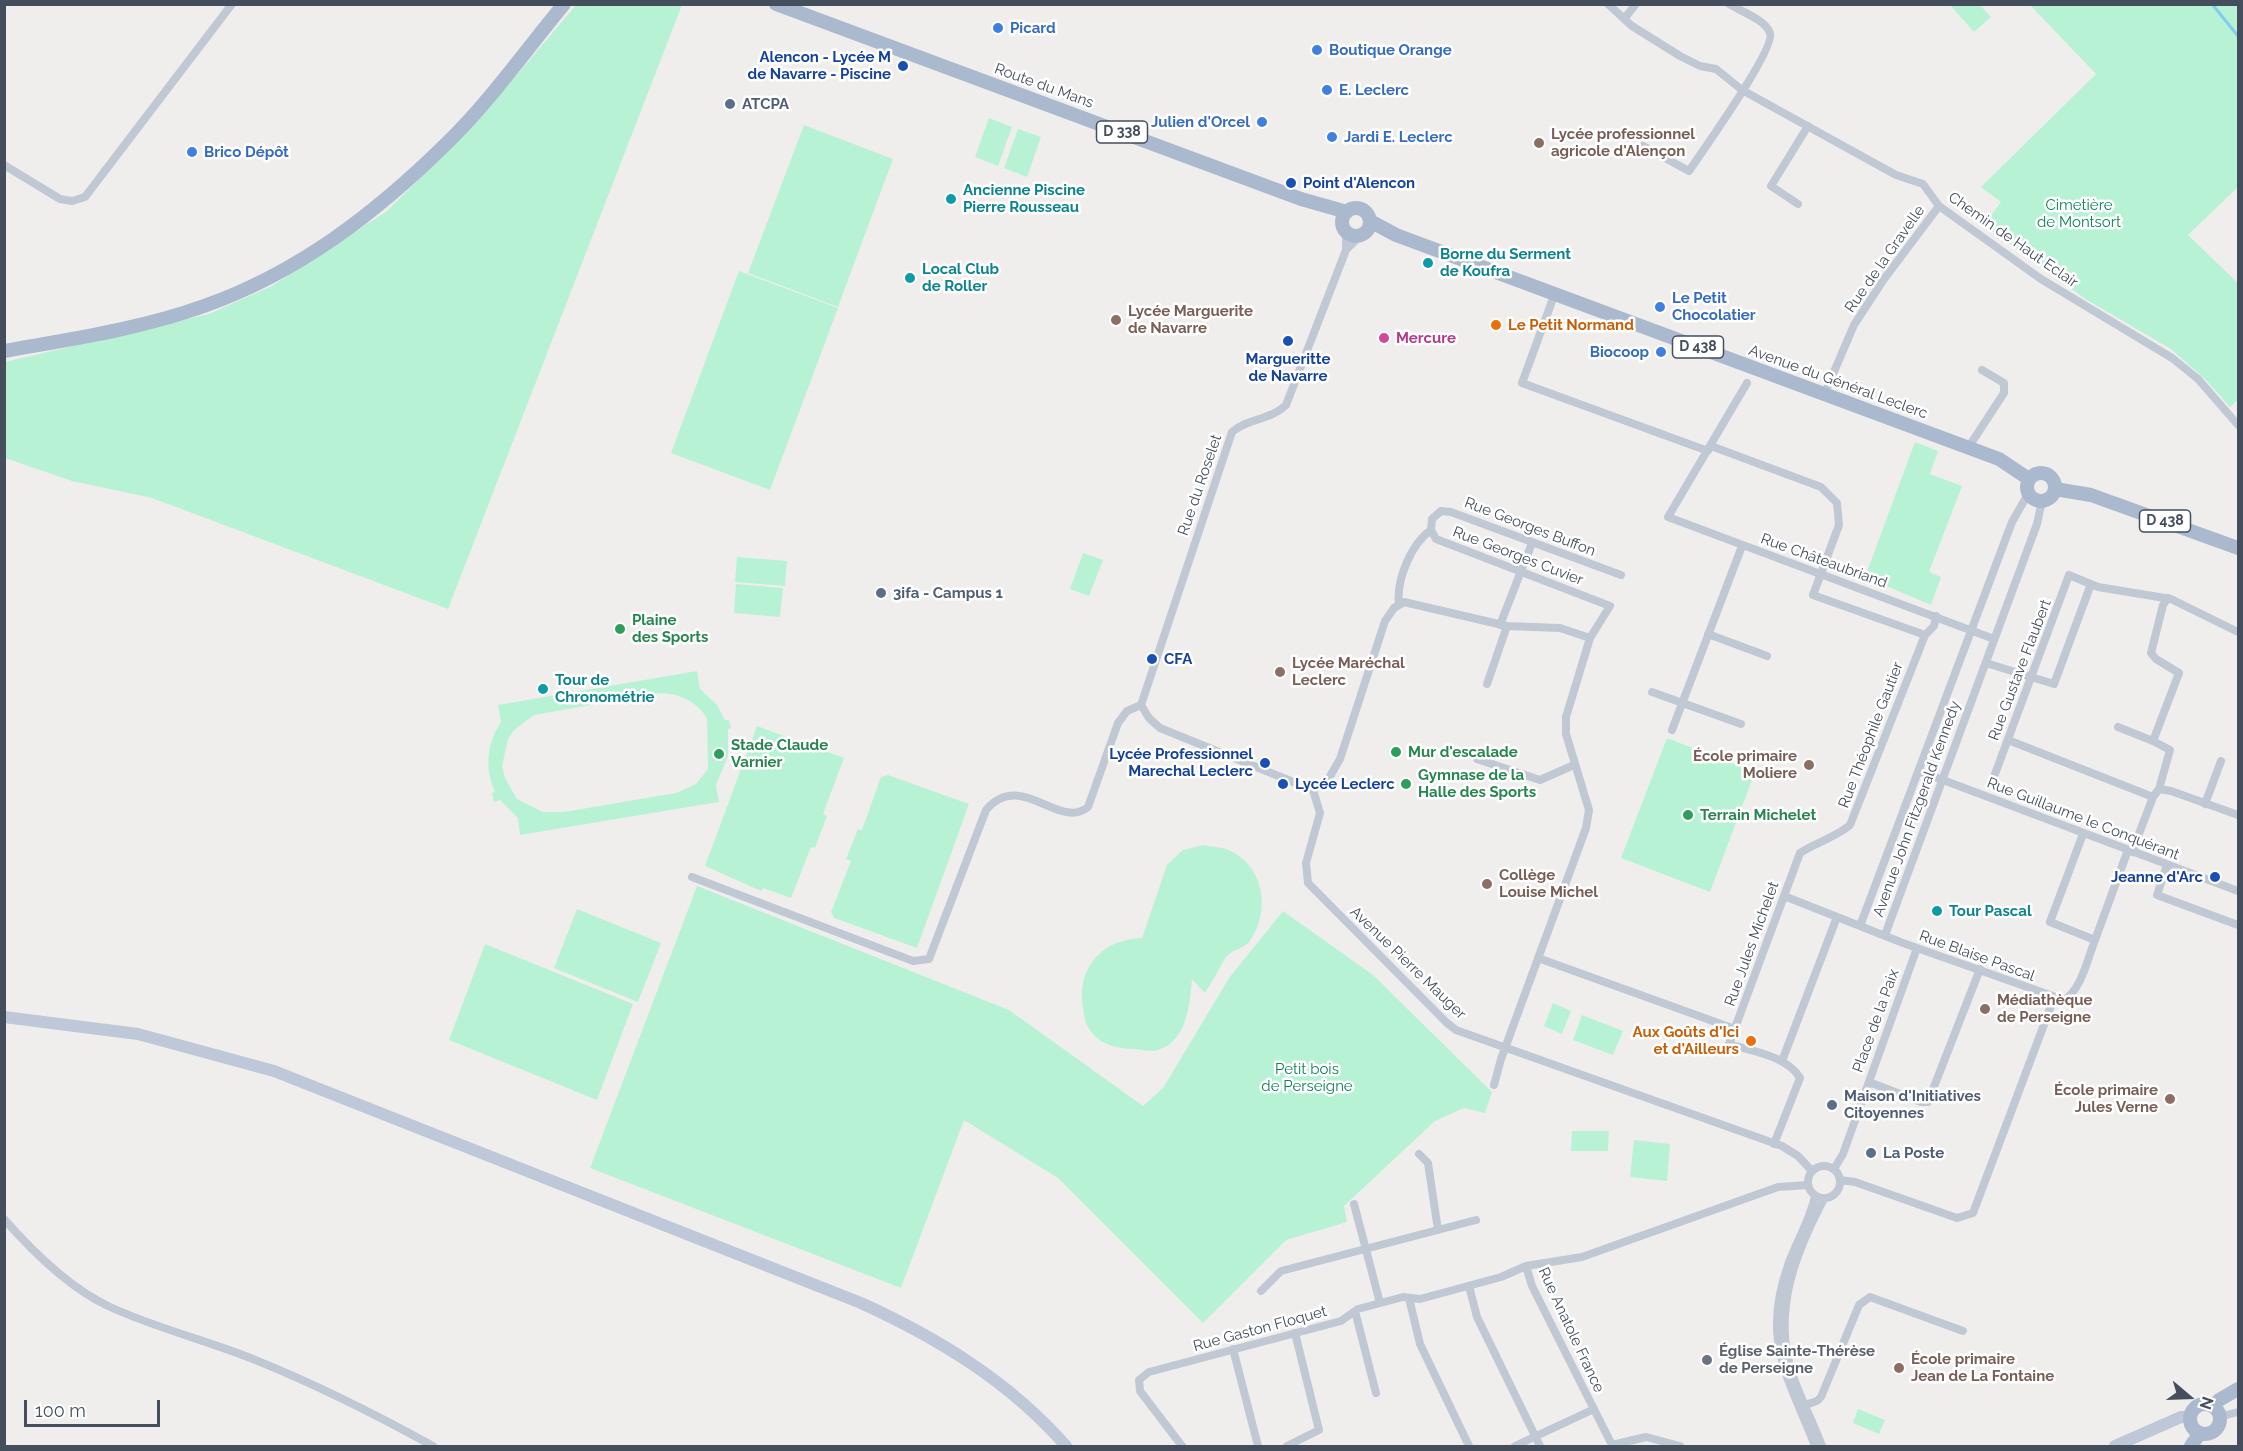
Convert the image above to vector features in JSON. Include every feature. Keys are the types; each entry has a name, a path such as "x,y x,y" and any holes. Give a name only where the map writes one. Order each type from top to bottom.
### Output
{"main road":[{"path":"426,162 554,4"},
{"path":"4,351 123,329 202,307 236,294 283,270 358,223 394,194 448,142 564,4"},
{"name":"Route du Mans","path":"776,4 1301,199 1345,223"},
{"path":"1354,208 1364,210 1366,230 1352,236 1345,223 1354,208"},
{"name":"Avenue du Général Leclerc","path":"1366,230 1396,235 1999,459 2029,479"},
{"path":"2035,474 2048,475 2055,489 2053,495 2042,501 2033,499 2028,494 2026,486 2035,474"},
{"name":"D 438","path":"2055,489 2079,491 2099,497 2238,548"},
{"path":"4,1017 138,1034 274,1071 861,1303 938,1341 977,1366 1025,1405 1066,1446"},
{"path":"2216,1412 2199,1406 2191,1417 2192,1425 2200,1433 2212,1432 2218,1426 2216,1412 2219,1400 2238,1389"},
{"path":"2115,1446 2181,1417 2191,1417"},
{"path":"2191,1446 2200,1433"}],"street":[{"path":"4,165 60,199 72,201 85,197 232,4"},
{"name":"Chemin de Haut Eclair","path":"1608,4 1624,20 1680,56 1700,66 1716,69 1742,90 1896,176 1923,184 1939,206 2041,279 2172,358 2198,379 2238,424"},
{"path":"1624,20 1636,4"},
{"path":"1643,146 1689,171 1756,69 1770,44 1771,34 1766,27 1729,4"},
{"path":"1798,204 1771,186 1808,126"},
{"name":"Rue de la Gravelle","path":"1824,395 1854,325 1884,279 1939,206"},
{"name":"Rue du Roselet","path":"1141,705 1233,432 1240,425 1256,418 1279,413 1286,405 1346,250 1345,223"},
{"name":"Rue du Roselet","path":"1346,250 1366,230"},
{"path":"1555,293 1522,383 1821,487 1838,503 1839,525 1813,595 1925,635"},
{"path":"1968,448 2004,393 2004,383 1982,369"},
{"path":"1710,449 1747,383"},
{"name":"Rue Châteaubriand","path":"1710,449 1668,517 1994,639"},
{"name":"Avenue John Fitzgerald Kennedy","path":"2028,494 2012,522 1860,926 1885,935 1986,663 2042,501"},
{"name":"Rue Georges Buffon","path":"1432,519 1442,511 1451,512 1621,575"},
{"name":"Rue Georges Cuvier","path":"1432,519 1431,530 1436,539 1610,606 1590,638"},
{"path":"1399,605 1397,590 1419,539 1431,530"},
{"path":"1487,684 1503,626 1532,543"},
{"path":"1672,730 1742,546"},
{"name":"Rue Gustave Flaubert","path":"1995,774 2069,575 2091,584"},
{"path":"1986,663 2054,684 2091,584 2168,598 2238,632"},
{"path":"2153,741 2179,673 2156,659 2151,653 2163,605 2168,598"},
{"path":"692,878 913,961 929,959 986,810 996,798 1019,795 1070,813 1082,812 1088,807 1118,723 1127,711 1141,705 1149,718 1160,728 1313,790 1329,778 1340,759 1385,621 1399,605 1404,602 1414,603 1503,626 1560,628 1590,638 1566,717 1566,734 1589,810 1586,828 1505,1047 1494,1085"},
{"name":"Rue Théophile Gautier","path":"1800,854 1816,842 1839,834 1850,825 1925,635 1934,626 1936,616"},
{"path":"1708,634 1767,656"},
{"path":"1652,692 1741,724"},
{"path":"1840,1180 1855,1182 1957,1218 1973,1213 2054,998 2064,1000 2071,996 2130,851 2153,797 2159,789 2170,750 2118,727"},
{"path":"2007,740 2153,797"},
{"path":"1477,759 1540,780 1574,765"},
{"path":"2205,804 2221,761"},
{"name":"Rue Guillaume le Conquérant","path":"1919,771 2238,891"},
{"path":"2159,789 2171,790 2238,815"},
{"name":"Avenue Pierre Mauger","path":"1313,790 1320,813 1306,863 1305,875 1315,892 1456,1030 1774,1144 1798,1156 1812,1171"},
{"path":"2084,834 2050,922 2095,940"},
{"name":"Rue Jules Michelet","path":"1782,1061 1729,1044 1800,854"},
{"path":"2167,865 2157,895 2238,925"},
{"path":"1784,896 1860,926"},
{"path":"1774,1144 1800,1078 1795,1070 1782,1061 1837,917"},
{"name":"Rue Blaise Pascal","path":"1885,935 2054,998"},
{"name":"Place de la Paix","path":"1834,1170 1843,1154 1917,948"},
{"path":"1538,958 1735,1029"},
{"path":"1869,1082 1921,1102 1928,1102 1980,969"},
{"path":"1419,1154 1428,1163 1438,1230"},
{"path":"1815,1446 1785,1346 1784,1307 1796,1263 1824,1199 1838,1191 1840,1180 1834,1170 1820,1167 1812,1171 1808,1185 1815,1196 1824,1199"},
{"name":"Rue Anatole France","path":"1680,1446 1646,1437 1612,1446 1532,1286 1526,1266 1582,1257 1779,1187 1808,1185"},
{"path":"1815,1196 1789,1263 1776,1308 1775,1328 1778,1348 1822,1446"},
{"path":"1354,1204 1380,1303"},
{"path":"4,1219 36,1253 76,1286 108,1305 251,1358 313,1384 433,1446"},
{"path":"1261,1291 1281,1271 1476,1220"},
{"name":"Rue Gaston Floquet","path":"1182,1446 1140,1391 1138,1380 1149,1372 1341,1321 1354,1311 1380,1303 1409,1298 1420,1299 1501,1277 1526,1266"},
{"path":"1469,1286 1477,1317 1540,1446"},
{"path":"1803,1406 1821,1397 1859,1305 1870,1297 1963,1330"},
{"path":"1409,1298 1420,1344 1469,1446"},
{"path":"1354,1311 1376,1393"},
{"path":"1287,1446 1319,1430 1295,1333"},
{"path":"1233,1349 1258,1446"},
{"path":"1515,1446 1594,1409"},
{"path":"2216,1412 2238,1412"}],"green space":[{"path":"576,5 682,5 448,609 152,498 72,481 5,458 5,362 209,314 272,286 387,211 482,116"},
{"path":"1950,5 1980,5 1991,17 1974,32"},
{"name":"Cimetière de Montsort","path":"2030,5 2238,5 2238,187 2188,235 2238,283 2238,400 2230,407 2206,380 2171,349 2087,300 1984,225 2001,202 1981,187 2096,74"},
{"path":"989,118 1012,127 998,166 975,157"},
{"path":"804,125 893,159 838,307 748,273"},
{"path":"1018,129 1041,137 1027,177 1004,168"},
{"path":"739,271 838,308 770,490 671,453"},
{"path":"1915,442 1938,451 1930,474 1962,486 1929,572 1941,577 1931,605 1865,577"},
{"path":"1083,553 1103,560 1089,596 1070,589"},
{"path":"737,557 787,561 785,586 735,582"},
{"path":"736,584 783,588 780,617 734,613"},
{"name":"Stade Claude Varnier","path":"697,671 700,689 717,705 725,720 729,720 731,728 728,729 728,756 716,785 719,802 520,835 518,818 500,800 494,802 492,793 495,792 488,765 490,747 501,722 498,705","holes":["666,693 686,699 698,707 707,718 708,769 696,784 676,793 564,812 543,812 517,799 505,778 502,766 508,739 515,729 534,715"]},
{"path":"757,726 844,758 823,814 827,816 815,848 811,847 791,898 763,888 761,891 705,866"},
{"name":"Terrain Michelet","path":"1667,738 1755,772 1710,892 1621,858"},
{"path":"888,775 969,804 917,948 834,918 831,912 851,861 846,859 858,829 862,830 881,777"},
{"path":"1203,845 1226,849 1239,856 1256,876 1262,903 1256,930 1249,942 1226,957 1205,993 1192,979 1185,1020 1175,1039 1168,1045 1150,1051 1119,1048 1104,1043 1090,1031 1084,1016 1082,994 1088,969 1104,950 1115,944 1142,938 1167,865 1183,850"},
{"name":"Petit bois de Perseigne","path":"697,886 1009,1010 1143,1106 1163,1088 1229,978 1283,911 1373,975 1492,1092 1485,1113 1464,1108 1435,1121 1344,1206 1347,1222 1286,1240 1203,1323 1058,1178 964,1120 901,1288 590,1168"},
{"path":"577,909 661,943 638,1002 554,968"},
{"path":"485,944 633,1004 597,1100 449,1040"},
{"path":"1553,1003 1571,1011 1562,1034 1544,1026"},
{"path":"1582,1015 1623,1031 1613,1055 1573,1040"},
{"path":"1572,1131 1609,1131 1608,1151 1571,1151"},
{"path":"1634,1140 1670,1144 1667,1181 1630,1177"},
{"path":"1858,1409 1885,1420 1879,1434 1853,1423"}],"waterway":[{"path":"2212,4 2238,36"}],"place":[{"name":"Picard","path":"998,28"},
{"name":"Boutique Orange","path":"1317,50"},
{"name":"Alencon - Lycée M de Navarre - Piscine","path":"903,66"},
{"name":"E. Leclerc","path":"1327,90"},
{"name":"ATCPA","path":"730,104"},
{"name":"Julien d'Orcel","path":"1262,122"},
{"name":"Jardi E. Leclerc","path":"1332,137"},
{"name":"Lycée professionnel agricole d'Alençon","path":"1539,143"},
{"name":"Brico Dépôt","path":"192,152"},
{"name":"Point d'Alencon","path":"1291,183"},
{"name":"Ancienne Piscine Pierre Rousseau","path":"951,199"},
{"name":"Borne du Serment de Koufra","path":"1428,263"},
{"name":"Local Club de Roller","path":"910,278"},
{"name":"Le Petit Chocolatier","path":"1660,307"},
{"name":"Lycée Marguerite de Navarre","path":"1116,320"},
{"name":"Le Petit Normand","path":"1496,325"},
{"name":"Mercure","path":"1384,338"},
{"name":"Margueritte de Navarre","path":"1288,341"},
{"name":"Biocoop","path":"1661,352"},
{"name":"3ifa - Campus 1","path":"881,593"},
{"name":"Plaine des Sports","path":"620,629"},
{"name":"CFA","path":"1152,659"},
{"name":"Lycée Maréchal Leclerc","path":"1280,672"},
{"name":"Tour de Chronométrie","path":"543,689"},
{"name":"Mur d'escalade","path":"1396,752"},
{"name":"Stade Claude Varnier","path":"719,754"},
{"name":"Lycée Professionnel Marechal Leclerc","path":"1265,763"},
{"name":"École primaire Moliere","path":"1809,765"},
{"name":"Lycée Leclerc","path":"1283,784"},
{"name":"Gymnase de la Halle des Sports","path":"1406,784"},
{"name":"Terrain Michelet","path":"1688,815"},
{"name":"Jeanne d'Arc","path":"2215,877"},
{"name":"Collège Louise Michel","path":"1487,884"},
{"name":"Tour Pascal","path":"1937,911"},
{"name":"Médiathèque de Perseigne","path":"1985,1009"},
{"name":"Aux Goûts d'Ici et d'Ailleurs","path":"1751,1041"},
{"name":"École primaire Jules Verne","path":"2170,1099"},
{"name":"Maison d'Initiatives Citoyennes","path":"1832,1105"},
{"name":"La Poste","path":"1871,1153"},
{"name":"Église Sainte-Thérèse de Perseigne","path":"1707,1360"},
{"name":"École primaire Jean de La Fontaine","path":"1899,1368"}]}
